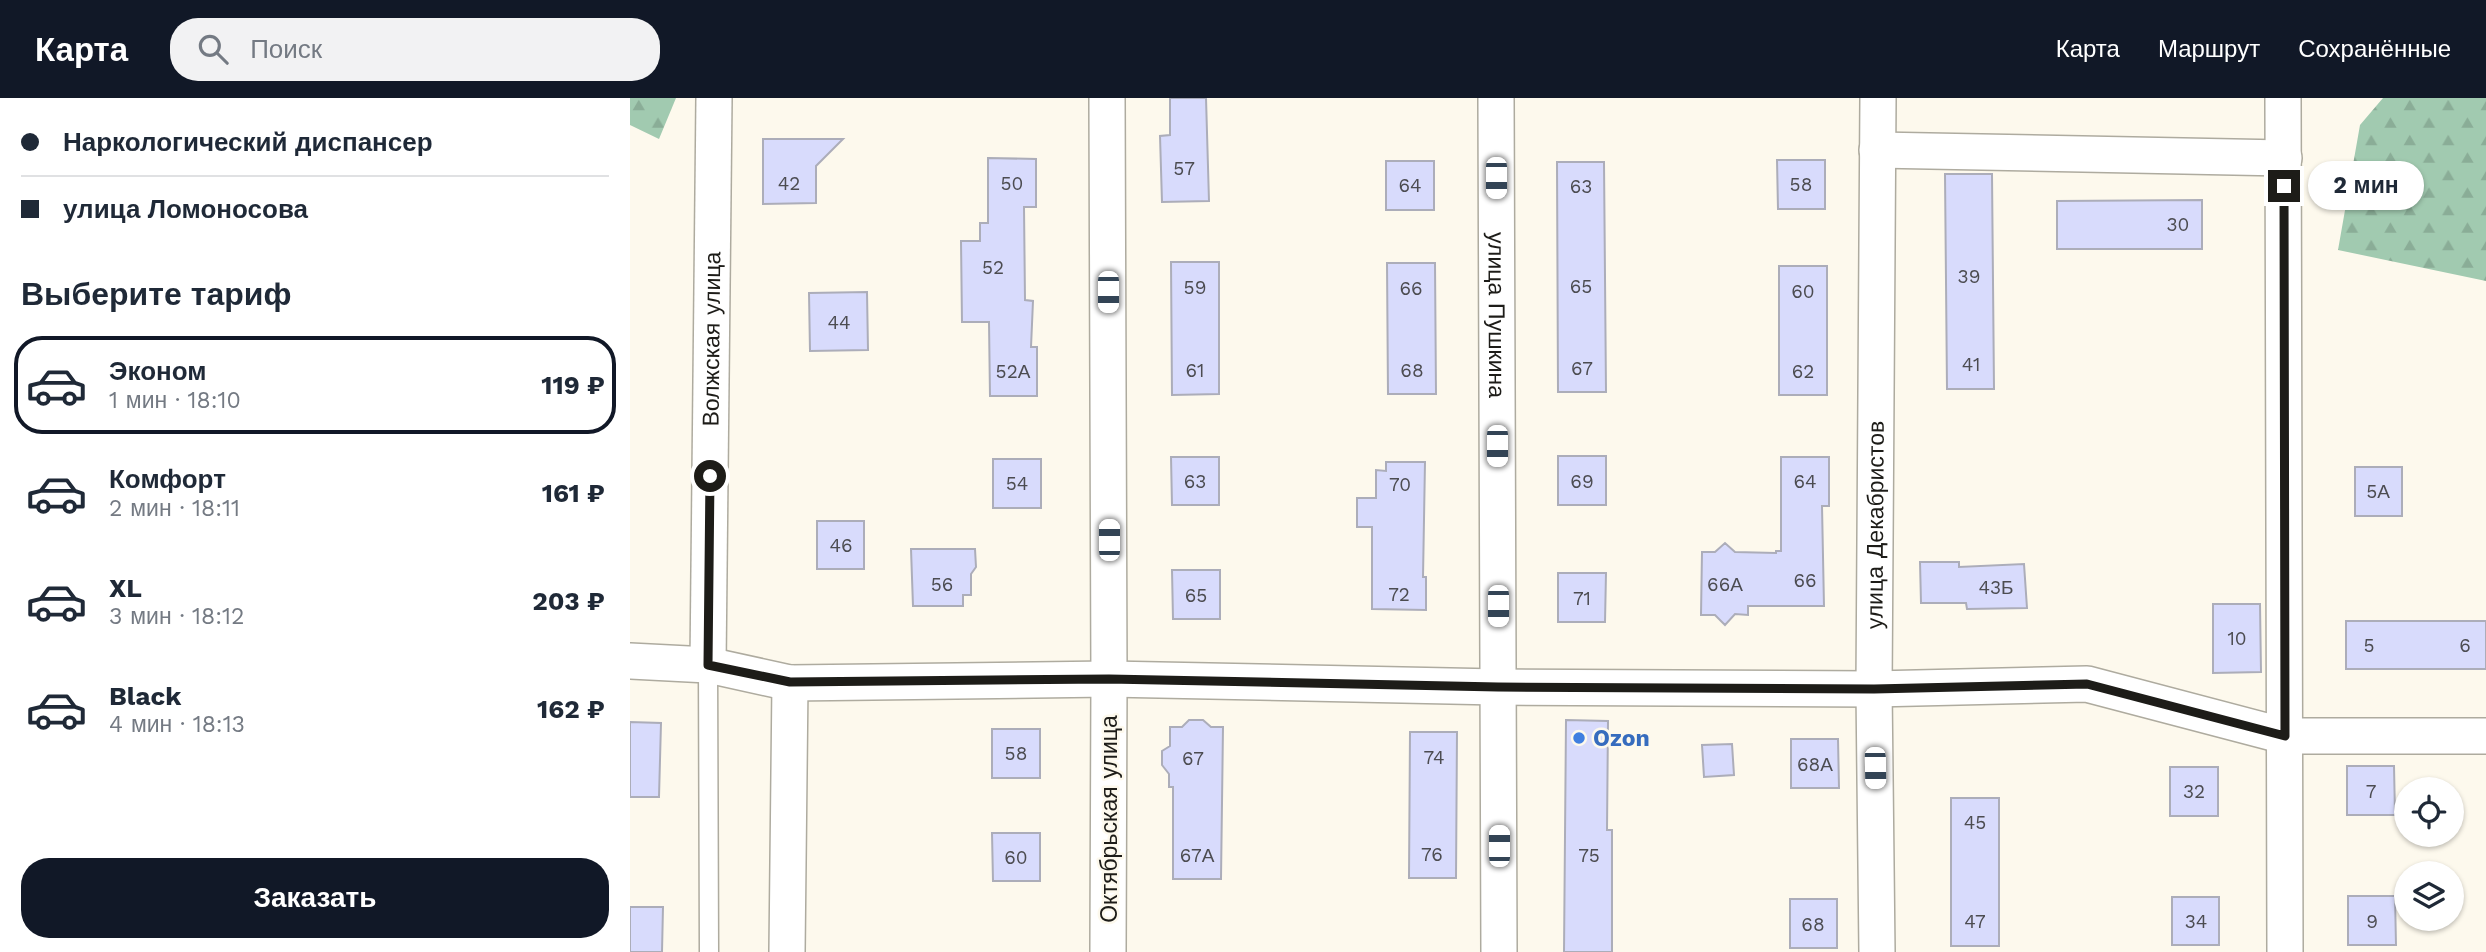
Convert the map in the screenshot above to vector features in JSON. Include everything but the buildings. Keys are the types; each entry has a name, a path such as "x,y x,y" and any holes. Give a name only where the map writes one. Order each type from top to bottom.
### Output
{"street":[{"name":"Волжская улица","path":"708,665 714,98"},
{"name":"Октябрьская улица","path":"1107,98 1108,952"},
{"name":"улица Пушкина","path":"1496,98 1499,952"},
{"name":"улица Декабристов","path":"1877,952 1874,689 1878,98"},
{"path":"2283,98 2285,952"},
{"path":"1877,150 2284,158"},
{"path":"630,661 708,665 790,682 1109,679 1498,687 1874,689 2087,684 2285,736 2486,736"},
{"path":"787,952 790,682"}],"lane":[{"path":"708,665 709,952"}],"green space":[{"path":"630,98 676,98 659,139 630,125"},
{"path":"2383,98 2486,98 2486,281 2338,250 2360,125"}],"place":[{"name":"Ozon","path":"1579,738"}],"route":[{"path":"710,476 708,665 790,682 1109,679 1498,687 1874,689 2087,684 2285,736 2284,186"}]}
